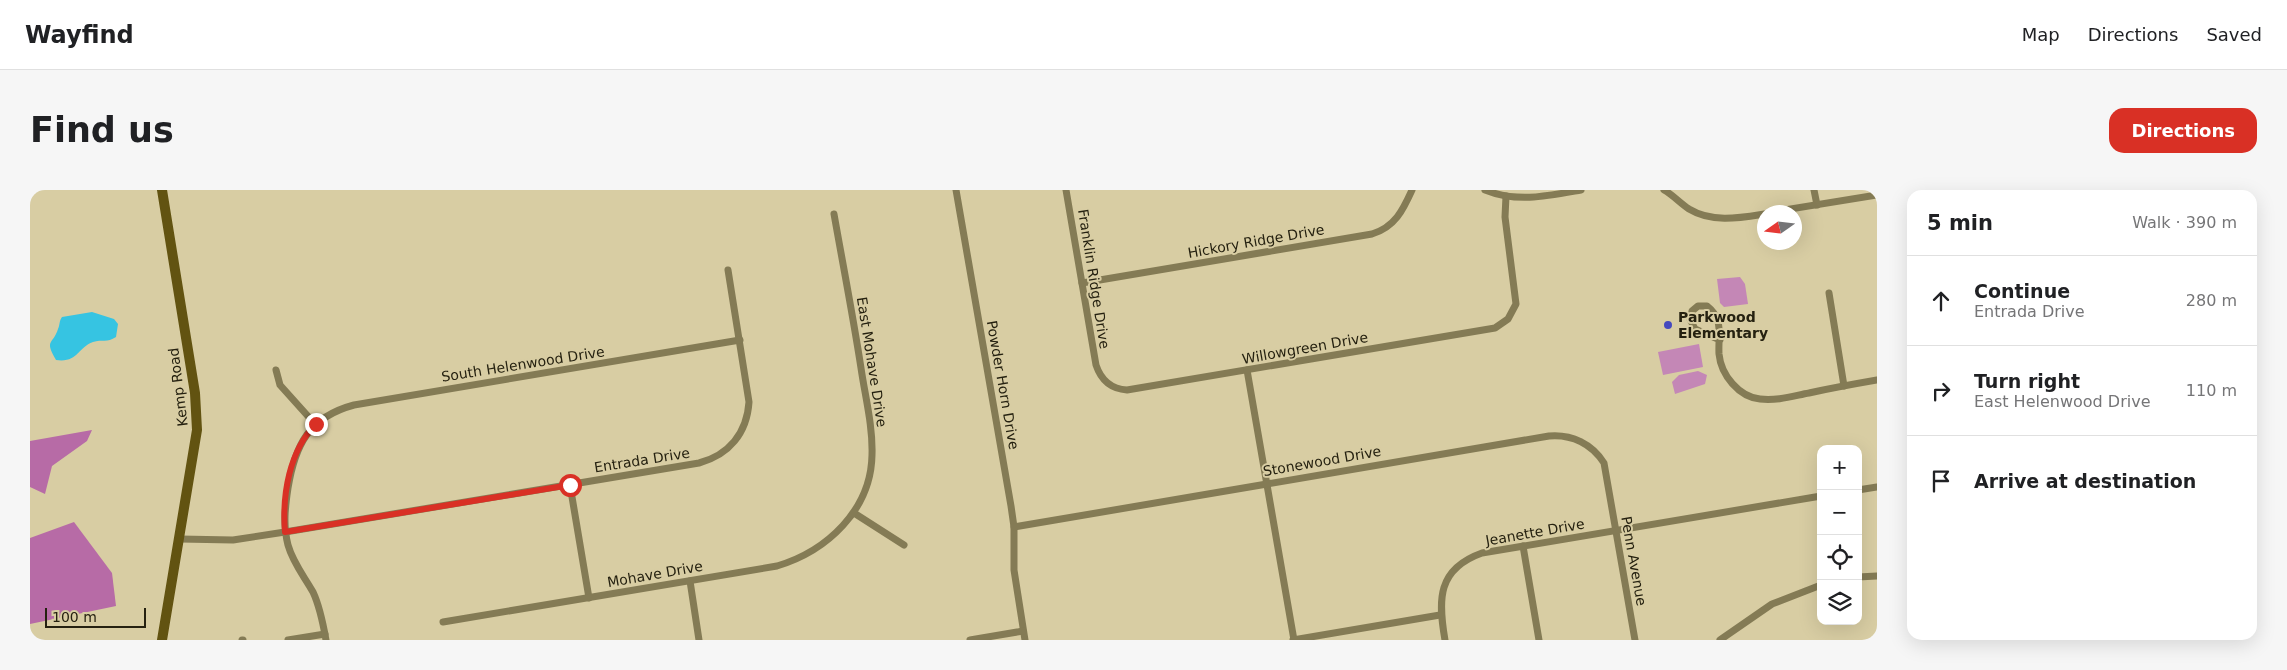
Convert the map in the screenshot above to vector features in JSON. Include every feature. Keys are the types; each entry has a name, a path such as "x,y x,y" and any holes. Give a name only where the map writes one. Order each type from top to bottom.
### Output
{"main road":[{"name":"Kemp Road","path":"162,190 197,413 195,449 162,640"}],"street":[{"name":"Powder Horn Drive","path":"956,190 1014,527 1016,586 1025,640"},
{"name":"Franklin Ridge Drive","path":"1066,190 1098,372"},
{"name":"Hickory Ridge Drive","path":"1082,283 1372,234 1384,229 1396,220 1412,190"},
{"path":"1485,190 1506,196 1536,198 1581,190"},
{"path":"1664,190 1688,208 1705,216 1731,219 1757,215"},
{"path":"1814,190 1817,205"},
{"path":"1802,207 1877,195"},
{"name":"Willowgreen Drive","path":"1098,372 1110,386 1127,390 1491,329 1508,319 1515,308 1517,297 1505,217 1506,196"},
{"name":"East Mohave Drive","path":"834,214 872,437 871,467 854,513"},
{"path":"728,270 740,340"},
{"path":"1829,294 1844,386"},
{"path":"1720,340 1696,329 1690,320 1692,311 1698,306 1707,306 1715,312 1720,328 1720,340 1719,356 1723,371 1741,392 1758,399 1776,399 1877,380"},
{"name":"Entrada Drive","path":"180,539 233,540 709,461 728,449 742,432 748,414 749,402 740,340"},
{"name":"South Helenwood Drive","path":"325,637 318,603 293,560 285,532 284,509 292,464 302,440 316,424 333,412 354,405 740,340"},
{"path":"276,370 280,385 316,424"},
{"path":"1247,370 1294,640 1440,616"},
{"name":"Stonewood Drive","path":"1014,527 1556,435 1575,438 1594,450 1604,463 1609,485"},
{"path":"570,485 589,598"},
{"name":"Penn Avenue","path":"1609,485 1635,640"},
{"path":"1862,489 1877,487"},
{"name":"Jeanette Drive","path":"1445,640 1440,616 1443,588 1457,567 1471,557 1482,553 1817,497"},
{"path":"854,513 904,545"},
{"name":"Mohave Drive","path":"443,622 777,566 794,560 832,537 854,513"},
{"path":"1523,546 1539,640"},
{"path":"1862,577 1877,576"},
{"path":"690,581 699,640"},
{"path":"1720,640 1766,608 1795,593 1817,586"},
{"path":"970,640 1023,631"},
{"path":"288,640 325,637"}],"shaded area":[{"path":"1740,277 1745,284 1748,304 1724,307 1720,303 1717,279"},
{"path":"1699,344 1703,367 1663,375 1658,352"},
{"path":"1698,371 1707,375 1705,384 1675,394 1672,382 1679,375"},
{"path":"92,430 87,441 52,466 45,494 30,487 30,441"},
{"path":"74,522 112,573 116,606 30,624 30,538"}],"water":[{"path":"92,312 114,319 118,324 116,337 110,340 93,342 69,359 56,360 50,345 59,328 62,317"}],"place":[{"name":"Parkwood Elementary","path":"1668,325"}],"route":[{"path":"316,424 302,440 292,464 284,509 285,532 570,485"}]}
